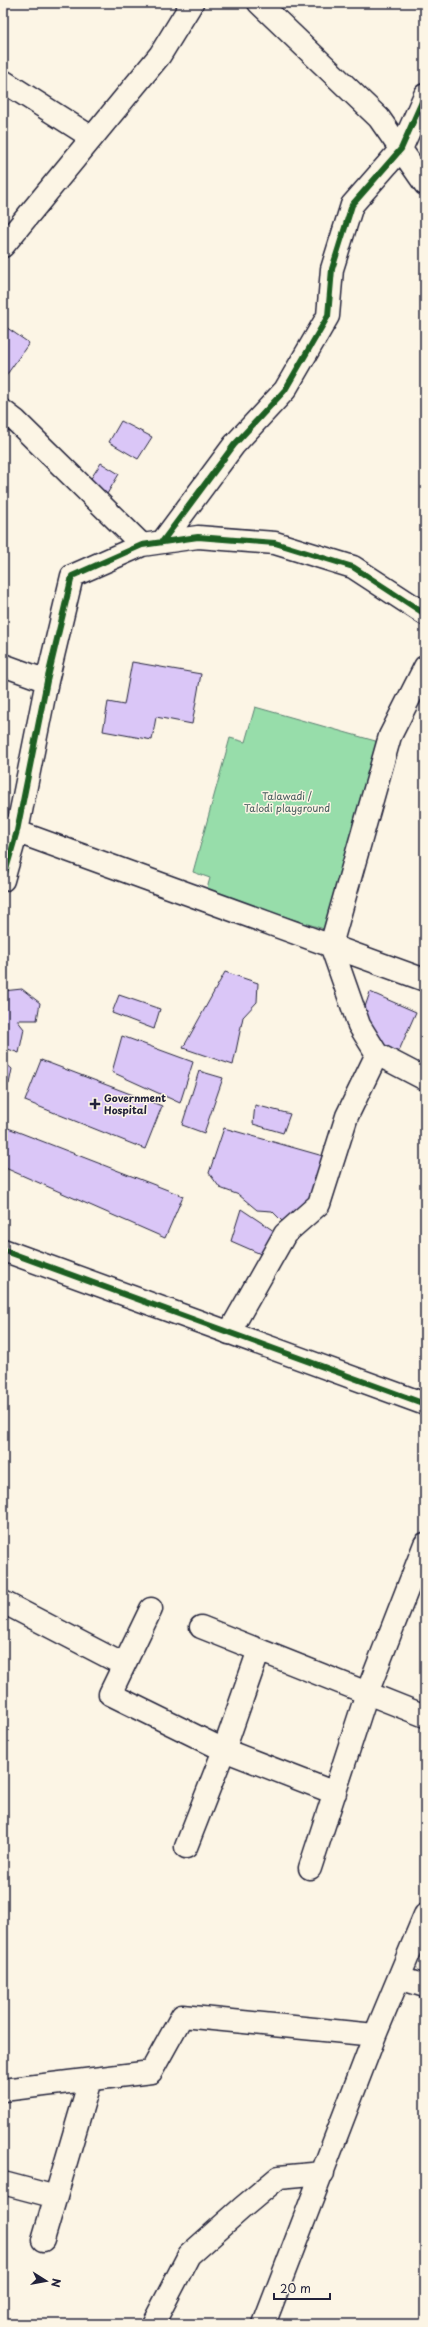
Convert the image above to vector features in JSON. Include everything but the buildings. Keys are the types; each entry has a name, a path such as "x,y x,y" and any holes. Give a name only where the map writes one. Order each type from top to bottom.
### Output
{"street":[{"path":"3,246 91,137 160,55 192,3"},
{"path":"260,3 379,118 425,184"},
{"path":"3,81 91,137"},
{"path":"152,543 234,445 285,390 328,316 332,269 352,204 401,150 425,95"},
{"path":"3,411 152,543"},
{"path":"3,880 10,829 72,576 152,543 198,537 275,543 353,567 425,614"},
{"path":"3,665 47,681"},
{"path":"425,667 390,736 331,945 359,1025 377,1054 425,1079"},
{"path":"10,829 425,980"},
{"path":"229,1332 285,1234 319,1204 347,1116 377,1054"},
{"path":"3,1250 425,1404"},
{"path":"310,1868 367,1693 425,1544"},
{"path":"3,1602 124,1665"},
{"path":"151,1609 110,1694 224,1750 335,1793"},
{"path":"201,1627 425,1716"},
{"path":"186,1847 224,1750 258,1650"},
{"path":"264,2324 375,2035 425,1915"},
{"path":"399,1978 425,1986"},
{"path":"3,2090 151,2072 182,2016 375,2035"},
{"path":"43,2240 90,2080"},
{"path":"153,2324 189,2255 280,2177 323,2173"},
{"path":"3,2183 56,2197"}],"green space":[{"name":"Talawadi / Talodi playground","path":"255,707 379,742 324,929 206,892 210,878 193,872 230,738 245,742"}],"cycle path":[{"path":"162,542 234,445 285,390 328,316 332,269 352,205 401,149 425,95"},
{"path":"3,880 17,831 47,681 72,576 142,545 198,537 275,543 353,567 425,614"},
{"path":"3,1250 425,1404"}],"place":[{"name":"Government Hospital","path":"95,1104"}]}
